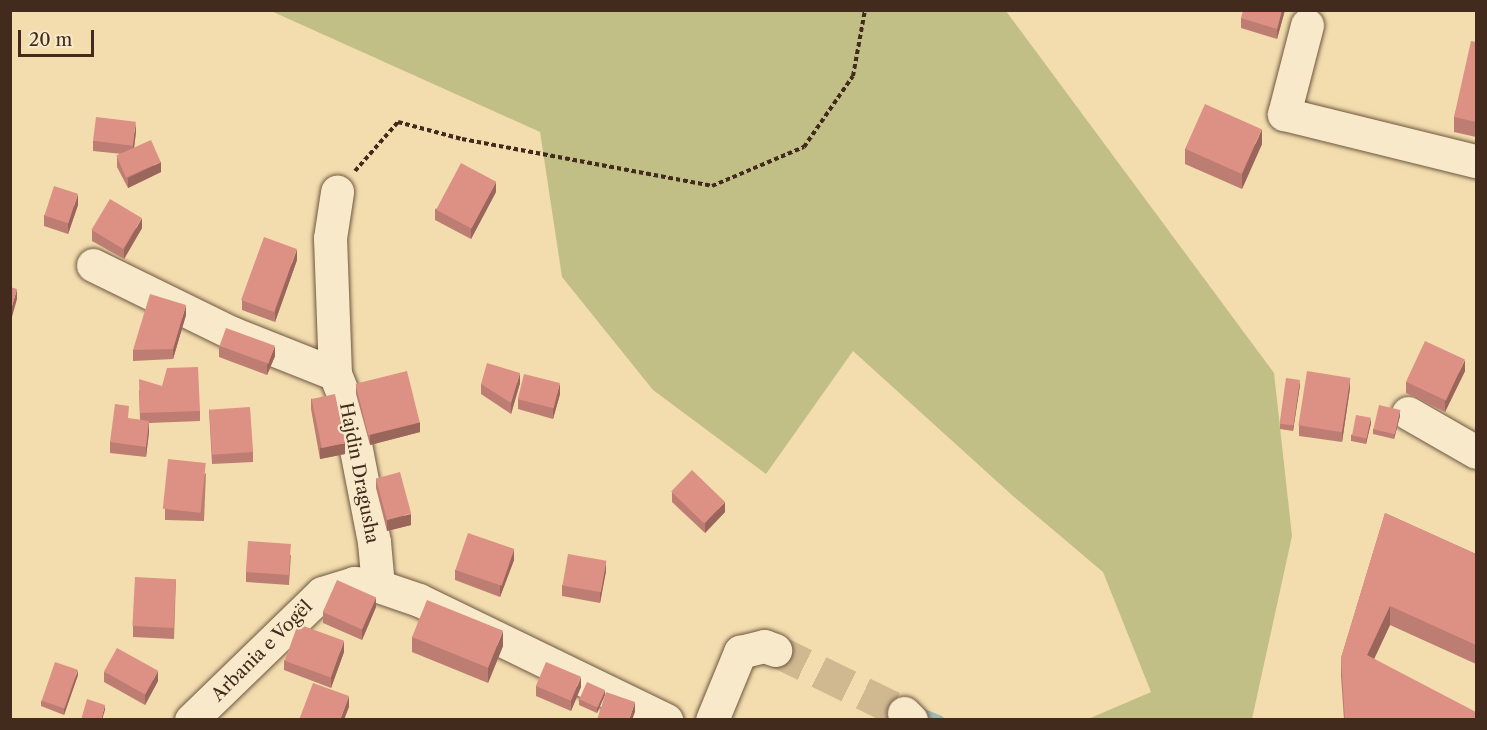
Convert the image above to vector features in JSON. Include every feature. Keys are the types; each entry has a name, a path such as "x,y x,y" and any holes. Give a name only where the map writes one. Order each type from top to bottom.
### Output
{"street":[{"path":"1306,25 1284,114 1476,161"},
{"name":"Hajdin Dragusha","path":"337,192 330,238 335,374 350,414 374,542 378,586"},
{"path":"93,265 232,333 335,374"},
{"path":"1408,413 1476,452"},
{"name":"Arbania e Vogël","path":"191,720 322,593 354,583 378,586 419,600 666,720"},
{"path":"712,720 740,652 764,646 775,650"}],"path":[{"path":"337,192 398,122 462,139 712,186 804,147 853,76 865,10"}],"shaded area":[{"path":"271,11 1006,11 1274,373 1292,536 1252,719 1088,719 1151,692 1103,572 1013,496 853,351 766,474 653,390 562,277 540,132"}],"building":[{"path":"1243,10 1282,10 1277,29 1241,18"},
{"path":"1471,41 1476,42 1476,122 1454,117"},
{"path":"1205,104 1262,129 1242,174 1185,149"},
{"path":"96,117 136,122 133,146 93,141"},
{"path":"151,140 161,162 126,177 116,155"},
{"path":"461,163 496,182 471,229 436,210"},
{"path":"54,186 78,194 68,223 44,215"},
{"path":"110,199 142,218 123,249 91,230"},
{"path":"264,237 297,249 274,312 241,300"},
{"path":"10,287 17,289 10,313"},
{"path":"150,294 186,305 173,349 133,350"},
{"path":"226,328 275,346 268,364 220,346"},
{"path":"1425,341 1465,360 1446,400 1406,382"},
{"path":"487,363 520,373 511,403 481,384"},
{"path":"198,367 200,411 140,413 139,379 162,386 167,368"},
{"path":"407,371 420,422 368,435 356,384"},
{"path":"1307,371 1350,378 1342,432 1298,425"},
{"path":"524,374 560,383 554,408 518,399"},
{"path":"1286,378 1300,380 1293,426 1280,424"},
{"path":"335,394 345,443 322,448 312,399"},
{"path":"115,404 129,406 128,418 149,421 146,447 110,442"},
{"path":"1379,405 1400,410 1395,434 1373,429"},
{"path":"250,407 253,452 212,455 209,410"},
{"path":"1356,415 1371,418 1367,438 1352,436"},
{"path":"168,459 206,463 201,513 163,509"},
{"path":"692,470 725,502 704,524 671,492"},
{"path":"400,472 411,514 387,520 376,478"},
{"path":"1385,513 1476,554 1476,645 1390,606 1367,655 1476,712 1476,720 1345,720 1341,658"},
{"path":"468,533 514,549 502,586 455,570"},
{"path":"248,541 291,544 289,575 246,572"},
{"path":"568,554 606,561 601,592 562,586"},
{"path":"135,577 176,579 173,628 132,626"},
{"path":"337,580 376,597 362,629 323,612"},
{"path":"427,600 503,631 488,668 412,637"},
{"path":"298,624 344,641 331,677 285,661"},
{"path":"117,648 158,671 145,694 104,672"},
{"path":"55,662 78,670 64,709 42,701"},
{"path":"546,662 581,677 571,701 536,686"},
{"path":"587,682 605,690 598,707 579,699"},
{"path":"313,683 349,696 340,720 299,720"},
{"path":"606,692 635,702 629,720 597,720"},
{"path":"87,699 105,705 101,720 81,720"}],"waterway":[{"path":"917,710 940,720"}],"tunnel":[{"path":"775,650 904,713"}]}
